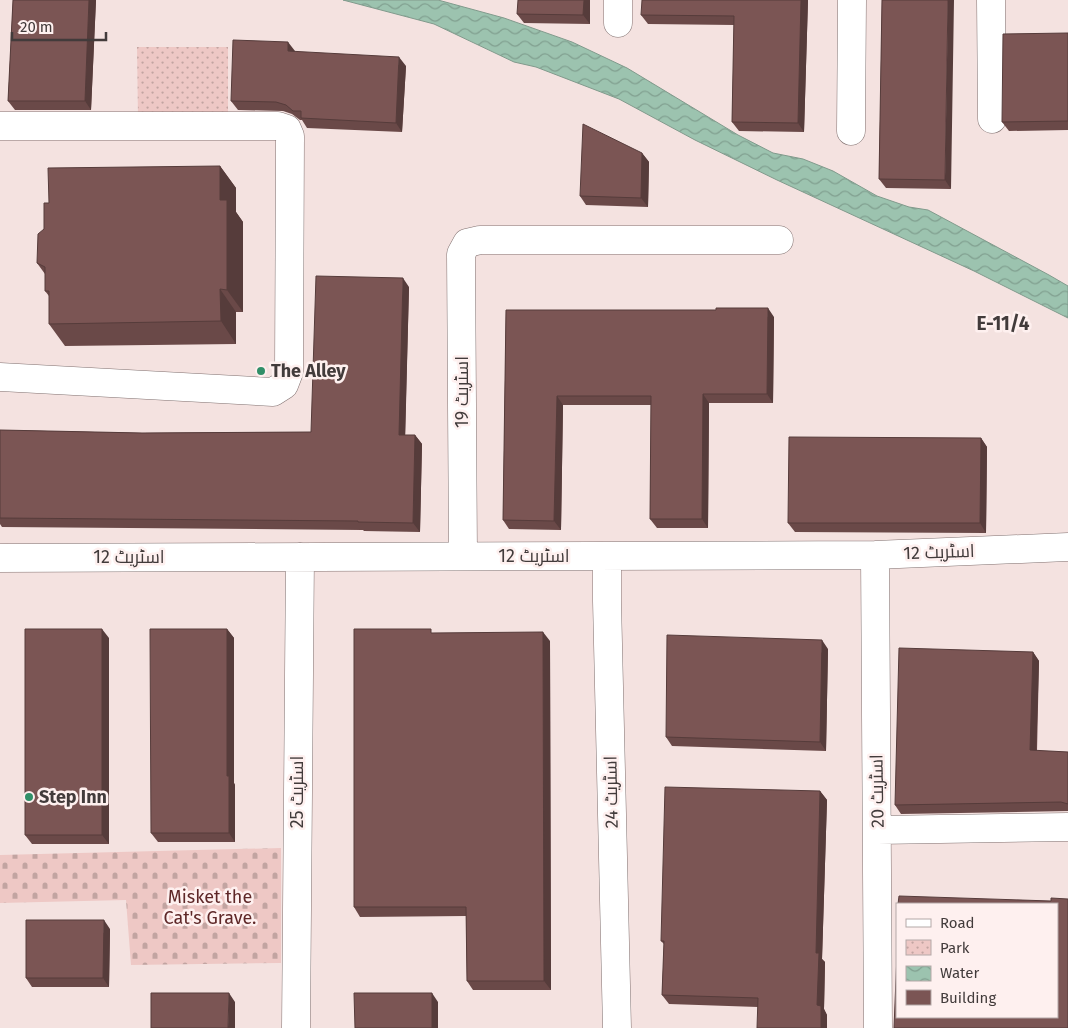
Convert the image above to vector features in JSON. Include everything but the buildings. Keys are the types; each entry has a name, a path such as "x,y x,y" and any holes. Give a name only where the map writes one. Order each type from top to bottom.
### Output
{"street":[{"path":"851,131 852,0"},
{"path":"991,0 992,119"},
{"path":"0,126 278,126 287,129 290,136 290,156 289,372 284,385 273,392 0,377"},
{"name":"اسٹریٹ 19","path":"464,556 461,254 467,243 480,240 778,240"},
{"name":"اسٹریٹ 12","path":"0,558 875,555 1068,547"},
{"name":"اسٹریٹ 20","path":"875,555 878,1028"},
{"name":"اسٹریٹ 24","path":"607,556 606,601 617,1028"},
{"name":"اسٹریٹ 25","path":"296,1028 300,557"},
{"path":"878,830 1068,827"}],"green space":[{"path":"137,47 228,47 228,118 138,118"},
{"name":"Misket the Cat's Grave.","path":"281,848 281,963 131,965 126,900 0,903 0,855"}],"water":[{"path":"343,0 438,0 504,18 572,42 627,68 738,135 773,153 803,159 833,171 877,196 909,207 928,210 1049,275 1068,286 1068,318 974,271 777,180 695,140 619,99 536,67 514,62 434,24"}],"place":[{"name":"The Alley","path":"261,371"},
{"name":"Step Inn","path":"29,797"}],"district":[{"name":"E-11/4","path":"1003,323"}]}
